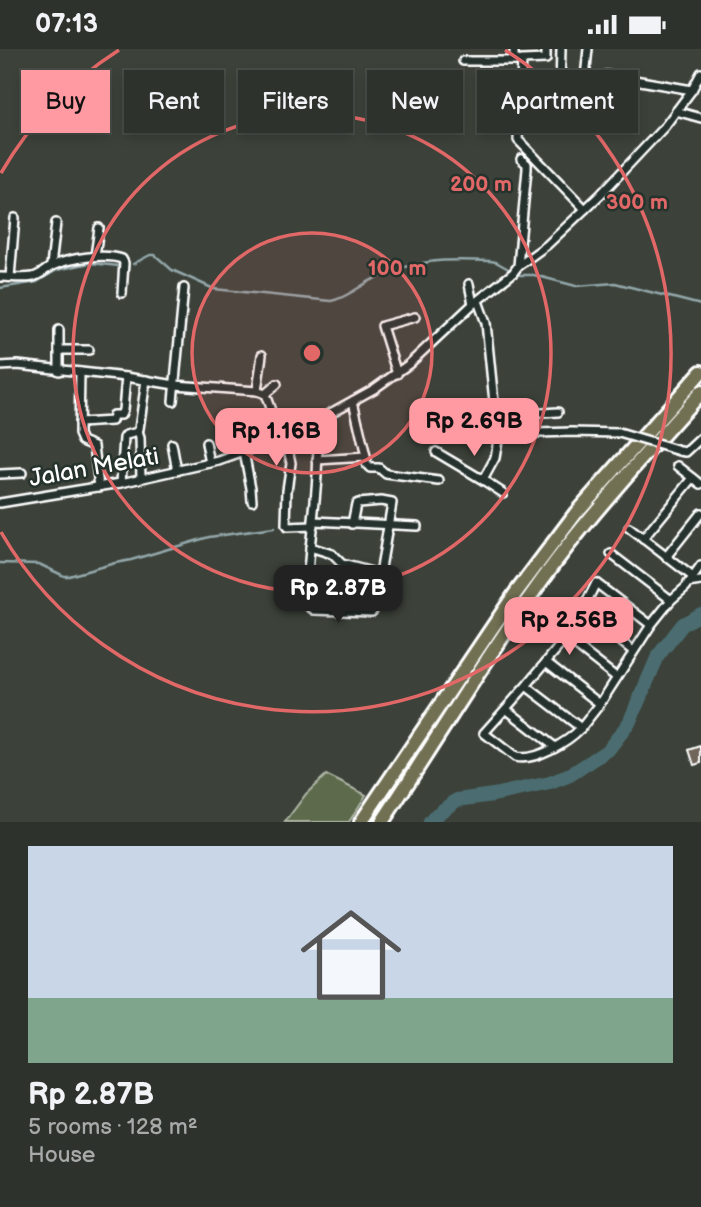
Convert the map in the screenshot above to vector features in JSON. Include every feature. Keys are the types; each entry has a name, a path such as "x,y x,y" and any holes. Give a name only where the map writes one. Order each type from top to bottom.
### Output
{"highway":[{"path":"361,822 515,594 568,523 701,372"},
{"path":"382,822 474,678 556,561 634,466 701,392"}],"street":[{"path":"514,49 518,60 518,140 585,209"},
{"path":"545,59 546,49"},
{"path":"561,49 561,70"},
{"path":"586,70 588,49"},
{"path":"463,61 561,59"},
{"name":"Jalan Melati","path":"0,503 121,483 210,463 244,452 316,421 353,401 397,374 476,302 547,245 665,126 700,77"},
{"path":"638,81 692,90"},
{"path":"676,111 701,118"},
{"path":"516,270 527,169 527,164 521,159"},
{"path":"10,277 15,218"},
{"path":"51,266 56,223"},
{"path":"95,256 99,228"},
{"path":"0,277 34,277 51,266 64,262 95,256 118,257 124,263 122,293"},
{"path":"469,284 486,323 496,429 499,434 495,458 483,480"},
{"path":"173,401 184,288"},
{"path":"397,374 382,326 415,317"},
{"path":"59,330 59,371"},
{"path":"59,350 89,350"},
{"path":"262,355 261,393 283,435 290,463 287,527 352,524 416,526"},
{"path":"0,366 18,365 261,393 276,384"},
{"path":"80,372 80,439 94,446 99,487"},
{"path":"79,423 111,421 113,415 121,415 126,377"},
{"path":"141,479 138,432 146,380"},
{"path":"353,401 366,464 370,468 379,468 386,474 439,481"},
{"path":"495,416 558,412"},
{"path":"316,421 317,460 307,604 314,610 374,612 392,503 362,502 356,505 352,524"},
{"path":"121,483 124,438 138,432"},
{"path":"499,434 619,433 686,452 701,438"},
{"path":"206,443 210,463"},
{"path":"172,444 177,471"},
{"path":"244,452 252,501"},
{"path":"436,452 503,493"},
{"path":"317,460 366,457"},
{"path":"678,466 701,484"},
{"path":"0,474 22,473"},
{"path":"643,539 693,478"},
{"path":"666,557 701,513"},
{"path":"629,527 691,580 701,581"},
{"path":"310,547 332,554 342,564 380,574"},
{"path":"611,554 671,600"},
{"path":"616,677 566,638 484,733 519,758 555,747 575,734 600,704 651,625 701,566"},
{"path":"633,651 582,611 596,583 651,625"},
{"path":"546,662 600,704"},
{"path":"526,687 581,728"},
{"path":"506,709 555,747"}],"green space":[{"path":"326,775 366,795 349,822 285,822 306,794"}],"building":[{"path":"701,746 701,763 694,765 689,750"}],"waterway":[{"path":"133,264 155,255 172,270 214,289 331,301 403,267 459,260 490,261 519,275 534,275 576,286 615,283 701,305"},
{"path":"0,288 37,282 57,270 90,263 119,266"},
{"path":"0,563 39,564 69,576 209,537 274,528"},
{"path":"430,822 457,800 550,783 570,775 608,750 629,723 658,656 683,624 701,614"}]}
